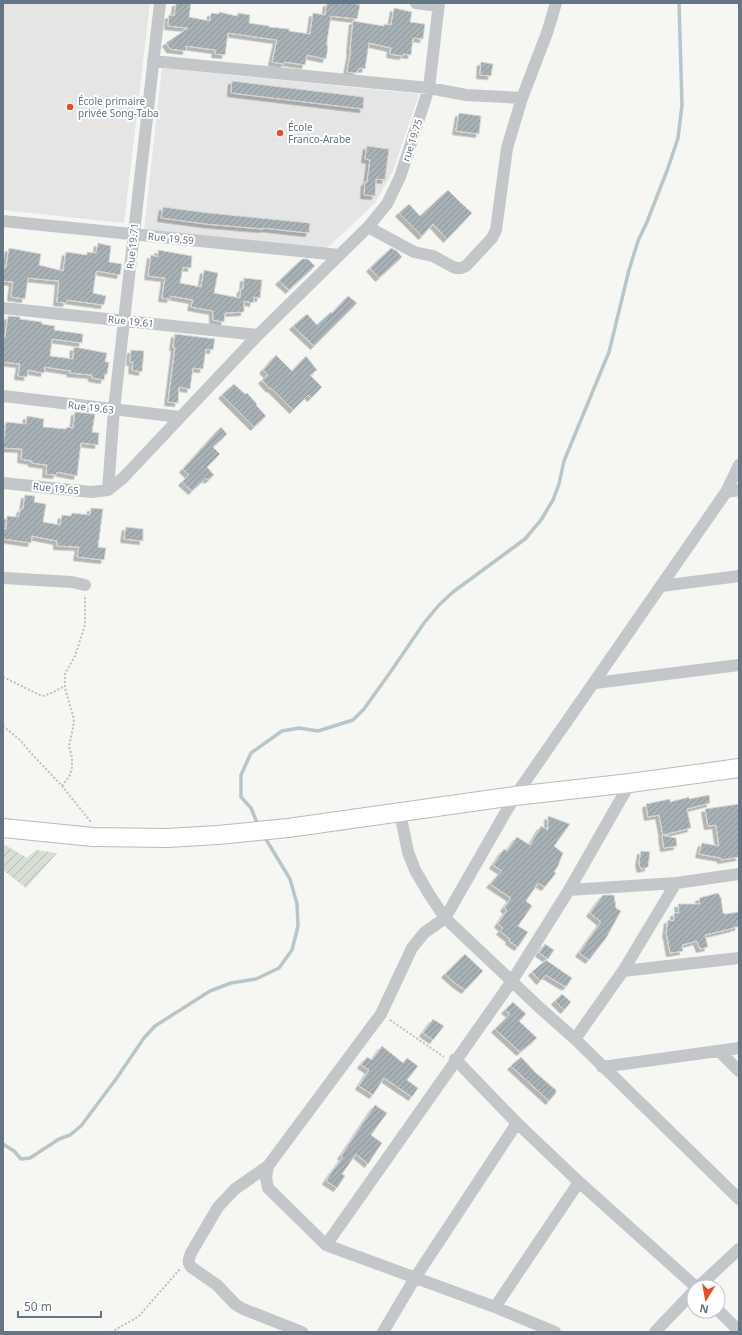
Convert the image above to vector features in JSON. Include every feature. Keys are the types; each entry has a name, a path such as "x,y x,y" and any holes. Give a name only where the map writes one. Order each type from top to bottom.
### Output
{"street":[{"name":"Rue 19.71","path":"108,490 114,409 160,3"},
{"path":"416,3 439,4"},
{"path":"368,227 414,252 433,256 455,268 466,266 492,238 496,230 507,148 522,98 556,3"},
{"name":"rue 19.75","path":"108,490 123,478 258,336 368,227 387,204 400,177 429,88 439,4"},
{"path":"153,61 429,88 466,94 522,98"},
{"name":"Rue 19.59","path":"3,220 339,255"},
{"name":"Rue 19.61","path":"3,308 258,336"},
{"name":"Rue 19.63","path":"3,396 180,417"},
{"path":"302,1332 243,1309 235,1304 217,1285 191,1267 188,1264 188,1259 218,1208 235,1189 268,1166 380,1014 412,948 424,933 445,918 515,796 726,492 739,465"},
{"name":"Rue 19.65","path":"3,482 91,492 108,490"},
{"path":"726,492 739,490"},
{"path":"661,586 739,576"},
{"path":"3,578 72,582 85,585"},
{"path":"594,683 739,665"},
{"path":"3,828 93,837 167,838 249,832 400,814 515,796 630,783 739,768"},
{"path":"326,1245 454,1061 512,981 569,890 630,783"},
{"path":"400,814 408,852 415,870 445,918 575,1039 739,1199"},
{"path":"569,890 676,883 739,874"},
{"path":"575,1039 623,971 676,883"},
{"path":"623,971 739,958"},
{"path":"602,1067 739,1048"},
{"path":"719,1051 739,1071"},
{"path":"454,1061 579,1182 688,1279"},
{"path":"383,1332 415,1278 517,1123"},
{"path":"268,1166 266,1178 268,1188 326,1245 495,1307 555,1332"},
{"path":"495,1307 579,1182"},
{"path":"706,1279 739,1249"},
{"path":"655,1332 686,1299"},
{"path":"726,1318 739,1331"}],"path":[{"path":"62,786 70,775 72,767 72,758 69,746 74,724 65,686 65,674 75,656 85,625 85,597 72,582"},
{"path":"3,677 42,696 48,695 65,686"},
{"path":"3,726 20,741 62,786 94,825 98,833 93,837"},
{"path":"380,1014 454,1061"},
{"path":"111,1332 138,1317 188,1259"}],"shaded area":[{"name":"École primaire privée Song-Taba","path":"3,3 150,3 124,223 3,210"},
{"name":"École Franco-Arabe","path":"162,68 419,94 393,171 375,203 326,249 144,230"},
{"path":"5,845 27,858 36,850 57,853 26,888 3,870 3,848"}],"building":[{"path":"176,3 191,3 189,17 210,21 211,13 219,14 219,12 237,16 238,13 250,15 249,23 310,34 313,13 325,15 327,3 352,3 360,5 357,19 331,16 326,59 307,55 305,65 272,62 277,40 228,33 225,55 215,54 216,50 186,46 186,51 170,49 166,43 188,28 168,26 169,15 174,16"},
{"path":"394,8 412,12 410,22 425,24 423,39 413,38 411,55 403,54 403,56 390,54 391,48 369,43 365,69 359,68 356,73 347,72 351,50 353,21 384,26 384,24 391,25"},
{"path":"481,62 493,64 491,76 480,75"},
{"path":"232,81 364,97 363,109 231,93"},
{"path":"459,113 481,116 479,134 456,131"},
{"path":"367,146 389,149 385,180 376,179 375,196 364,195 365,182 367,182 370,160 365,159"},
{"path":"448,190 472,213 447,239 433,224 422,236 399,213 409,204 420,216"},
{"path":"163,207 310,223 309,233 206,224 161,218"},
{"path":"98,243 111,246 109,262 122,264 120,275 96,272 93,293 106,296 104,305 67,300 66,303 57,302 59,281 28,278 25,299 11,297 13,282 3,281 4,267 6,267 9,248 41,254 39,265 63,271 66,252 87,255 87,252 96,253"},
{"path":"391,248 397,251 402,257 379,278 370,268"},
{"path":"158,250 192,256 191,268 183,267 180,283 201,287 204,270 218,273 214,293 240,298 244,278 262,280 260,298 254,297 253,303 244,301 244,312 225,313 224,322 213,320 213,311 191,307 193,300 171,296 170,299 162,298 165,278 148,276 151,255 158,257"},
{"path":"302,259 308,259 315,266 289,290 279,281"},
{"path":"348,296 357,303 314,346 293,326 307,314 317,325 331,312 332,313"},
{"path":"8,316 42,322 42,324 55,326 54,330 83,334 82,343 52,339 50,356 73,359 74,347 107,353 105,362 109,362 107,374 105,374 104,380 92,378 92,375 70,373 71,371 45,367 44,373 28,370 27,377 18,376 20,364 3,362 3,337 5,337"},
{"path":"175,334 215,339 213,350 206,349 203,369 193,368 190,389 179,387 178,403 168,402 175,347 173,347"},
{"path":"131,350 144,351 142,372 132,370 133,362 130,362"},
{"path":"276,355 292,371 306,356 317,370 310,375 322,387 311,398 308,395 293,410 262,380 268,375 263,370"},
{"path":"234,384 245,394 247,393 266,416 254,427 222,395"},
{"path":"75,412 95,414 92,432 99,433 98,445 81,443 77,476 57,472 56,475 46,474 47,465 32,463 32,461 21,459 22,449 3,448 6,422 26,424 27,416 44,419 43,427 66,429 67,427 73,428"},
{"path":"221,427 227,434 213,447 220,454 207,467 214,475 208,480 206,478 192,491 182,482 189,475 183,469"},
{"path":"25,495 35,496 34,502 46,504 43,522 60,525 62,515 71,516 72,513 90,515 91,508 103,509 98,547 106,548 104,560 77,557 79,547 57,546 57,541 32,536 31,543 3,539 3,529 6,529 7,516 18,517 21,509 23,509"},
{"path":"126,527 143,529 143,541 124,539"},
{"path":"709,795 710,803 687,809 691,828 663,835 659,815 648,817 646,804 670,799 670,802 689,797 689,799"},
{"path":"739,804 739,857 721,860 721,858 699,854 702,843 719,846 716,825 708,826 705,809"},
{"path":"548,816 570,824 554,846 563,853 554,872 556,873 545,887 538,883 526,901 532,906 518,926 528,932 518,947 509,941 510,939 500,931 503,928 498,924 507,910 504,908 511,898 490,884 502,871 493,865 504,849 507,851 517,837 530,845 541,826 548,830"},
{"path":"662,835 676,838 677,846 664,848"},
{"path":"641,851 650,852 648,867 641,869 639,863"},
{"path":"718,893 721,898 723,913 739,912 738,927 705,935 708,947 700,949 697,941 682,945 683,951 670,953 666,935 668,920 674,921 674,913 679,913 678,904 700,904 699,898"},
{"path":"603,895 614,895 616,908 621,911 606,938 589,960 579,953 601,922 590,913"},
{"path":"545,944 554,950 548,959 539,953"},
{"path":"465,954 483,971 465,990 445,974"},
{"path":"546,960 572,978 567,986 564,986 546,975 540,981 532,972"},
{"path":"562,994 571,1002 564,1010 555,1001"},
{"path":"513,1002 526,1014 519,1021 537,1038 520,1052 495,1029 510,1014 505,1010"},
{"path":"433,1019 444,1026 433,1040 423,1033"},
{"path":"382,1046 403,1063 407,1058 418,1066 407,1080 418,1088 412,1097 384,1078 373,1095 359,1086 369,1070 361,1065 367,1057 372,1060"},
{"path":"521,1057 536,1073 556,1090 556,1093 549,1101 511,1066"},
{"path":"375,1105 387,1113 371,1135 382,1143 368,1164 356,1154 342,1174 345,1176 337,1188 326,1181 343,1157 341,1156"}],"waterway":[{"path":"258,825 251,808 241,797 241,775 251,753 282,731 299,728 318,731 353,720 364,709 424,623 439,605 453,592 525,539 541,520 553,500 559,484 564,461 609,352 629,270 638,241 668,168 678,138 682,105 679,3"},
{"path":"3,1144 14,1151 21,1159 30,1158 59,1139 70,1135 81,1126 144,1038 155,1026 210,991 231,983 256,979 279,968 292,950 298,926 297,904 290,879 264,836"}],"place":[{"name":"École primaire privée Song-Taba","path":"70,107"},
{"name":"École Franco-Arabe","path":"280,133"}]}
